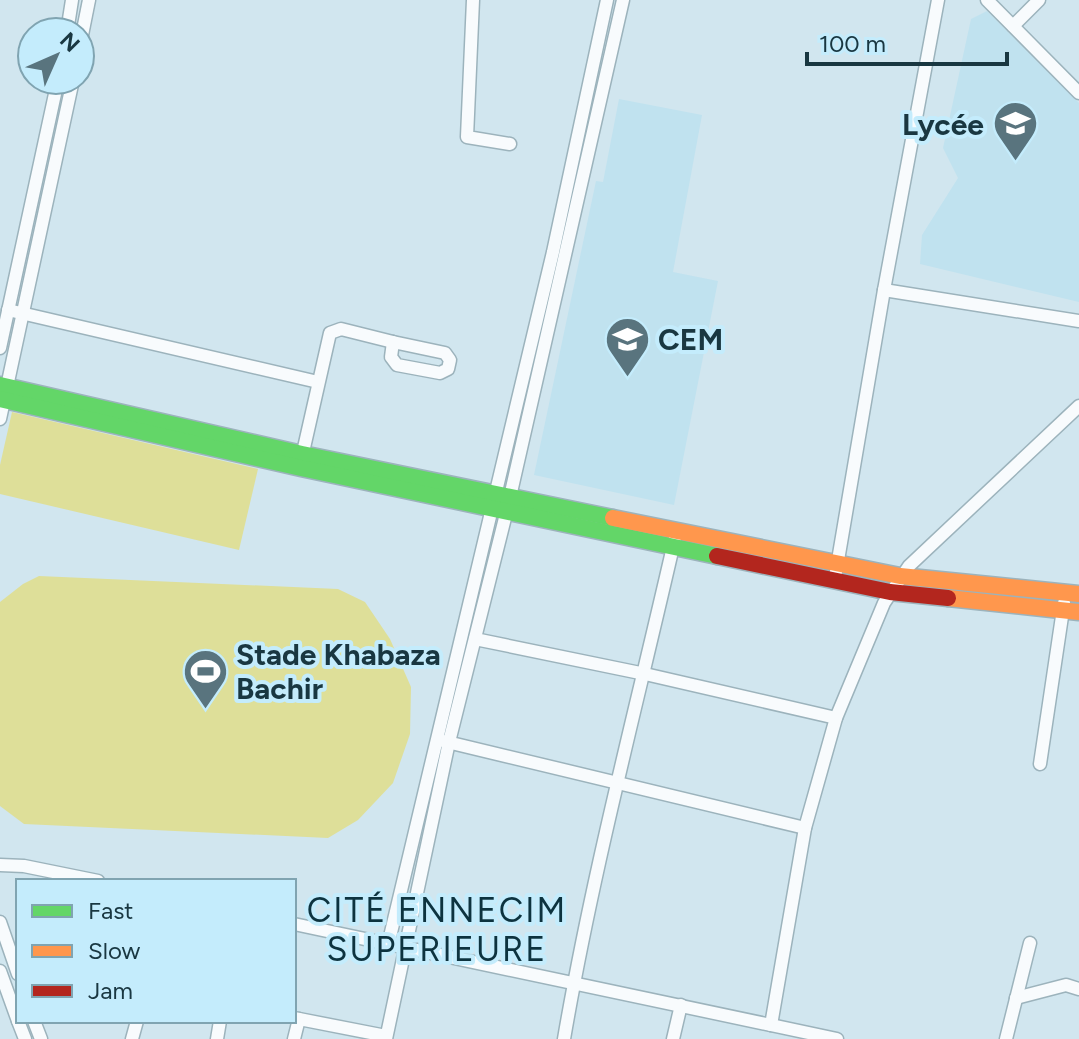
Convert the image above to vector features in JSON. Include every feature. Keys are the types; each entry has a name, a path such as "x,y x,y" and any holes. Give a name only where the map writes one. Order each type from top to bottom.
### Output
{"street":[{"path":"473,0 467,137 510,144"},
{"path":"296,1018 386,1038 403,948 475,639 607,0"},
{"path":"388,945 436,739 501,502 623,0"},
{"path":"836,572 938,0"},
{"path":"987,0 1079,93"},
{"path":"1013,26 1039,0"},
{"path":"0,348 55,96"},
{"path":"0,419 3,393 70,96"},
{"path":"47,133 61,136"},
{"path":"884,290 1079,321"},
{"path":"8,310 318,382"},
{"path":"301,461 328,336 334,330 341,329 393,342"},
{"path":"3,393 301,461 836,572 1072,593 1071,612 1040,764"},
{"path":"771,1025 805,828 836,718 890,592 900,576 1079,406"},
{"path":"564,1039 617,784 675,539"},
{"path":"836,572 890,592 1071,612"},
{"path":"475,639 836,718"},
{"path":"436,739 805,828"},
{"path":"0,853 24,866 57,877 78,879"},
{"path":"0,865 24,866"},
{"path":"0,922 16,968"},
{"path":"296,924 681,1005 771,1025 801,1035 837,1039"},
{"path":"1006,1039 1030,943"},
{"path":"0,971 16,1015"},
{"path":"1016,998 1066,985 1079,989"},
{"path":"673,1039 681,1005"}],"shaded area":[{"name":"Lycée","path":"987,11 1079,103 1079,302 920,264 922,235 958,178 943,148 971,19"},
{"name":"CEM","path":"619,99 702,115 673,272 718,281 674,505 534,475 596,181 603,182"}],"green space":[{"path":"12,412 258,469 239,550 0,494 0,465"},
{"name":"Stade Khabaza Bachir","path":"39,576 338,589 365,602 390,639 411,687 410,734 393,783 358,820 328,838 24,824 0,806 0,602"}],"traffic: fast":[{"path":"0,385 302,454 613,518"},
{"path":"0,399 301,468 717,556"}],"traffic: slow":[{"path":"613,518 900,576 1079,594"},
{"path":"948,598 1079,612"}],"traffic: jam":[{"path":"717,556 890,592 948,598"}],"place":[{"name":"Lycée","path":"1015,163"},
{"name":"CEM","path":"627,378"},
{"name":"Stade Khabaza Bachir","path":"205,710"}],"district":[{"name":"CITÉ ENNECIM SUPERIEURE","path":"437,930"}]}
